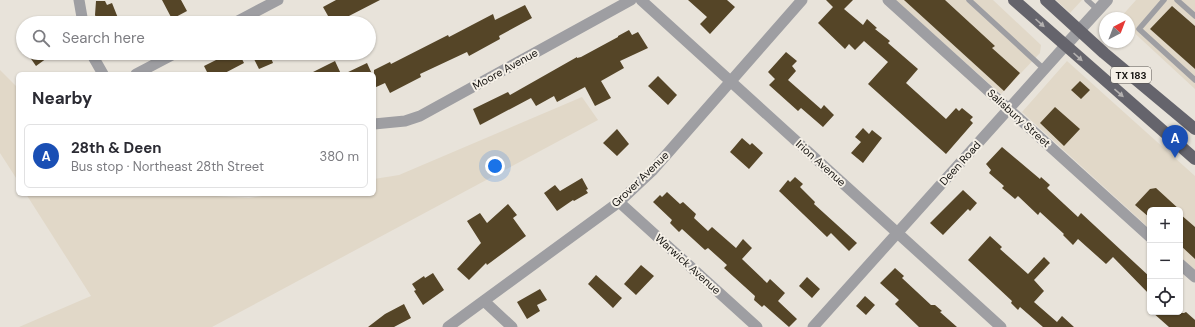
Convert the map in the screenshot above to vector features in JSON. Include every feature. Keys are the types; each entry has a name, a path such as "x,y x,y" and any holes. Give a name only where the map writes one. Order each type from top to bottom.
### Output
{"main road":[{"name":"TX 183","path":"1014,0 1195,159"},
{"name":"TX 183","path":"1052,2 1079,30 1195,129"}],"street":[{"path":"79,0 82,16"},
{"path":"247,16 278,0"},
{"name":"Moore Avenue","path":"376,124 405,121 420,116 631,0"},
{"name":"Irion Avenue","path":"641,0 1001,327"},
{"name":"Grover Avenue","path":"448,327 619,202 652,170 802,0"},
{"name":"Salisbury Street","path":"888,0 1147,234"},
{"name":"Deen Road","path":"813,327 1106,0"},
{"path":"95,60 102,72"},
{"path":"140,72 163,60"},
{"name":"Warwick Avenue","path":"619,202 757,327"},
{"path":"1183,267 1195,278"},
{"path":"484,301 512,327"}],"lane":[{"path":"969,0 1044,69"},
{"path":"1087,0 1098,10"},
{"path":"1164,0 1138,29 1195,80"},
{"path":"1177,0 1195,16"}],"shaded area":[{"path":"895,0 993,0 1041,45 1040,53 1001,94"},
{"path":"1056,0 1082,0 1070,13"},
{"path":"1136,0 1195,0 1195,89 1135,34 1135,12 1125,12"},
{"path":"1067,61 1195,176 1195,270 1183,259 1183,207 1147,207 1147,226 1022,112"},
{"path":"0,70 16,86 16,178 0,153"},
{"path":"582,97 598,120 212,327 19,327 91,296 27,196 216,196 249,198 262,196 376,196 376,179 399,175"}],"building":[{"path":"162,0 181,0 187,11 178,16 170,16"},
{"path":"336,0 380,0 349,16 328,16 323,7"},
{"path":"688,0 727,0 735,7 710,34 700,24 707,17"},
{"path":"826,0 853,0 844,9 863,25 867,19 877,28 875,29 890,41 888,43 918,69 906,83 946,119 956,108 959,111 962,108 973,117 970,120 973,123 946,154 868,84 888,62 864,41 855,50 849,44 845,49 818,23 833,7"},
{"path":"904,0 945,0 995,46 992,48 1020,73 1004,91"},
{"path":"96,1 105,1 107,5 112,3 117,16 95,16"},
{"path":"525,5 532,18 499,36 500,39 469,56 467,52 420,74 421,77 390,93 385,83 376,87 376,72 374,72 374,70 390,62 391,64 448,35 449,37 493,14 495,20"},
{"path":"1172,6 1195,26 1195,69 1150,29"},
{"path":"629,30 632,35 638,32 648,48 620,61 624,68 601,81 611,98 595,106 585,87 557,102 554,96 536,106 531,98 480,125 473,109 508,92 510,95 577,57 581,57"},
{"path":"786,52 797,61 792,66 796,71 788,80 821,109 824,105 834,115 823,127 801,108 798,111 769,85 775,79 768,72"},
{"path":"32,60 44,60 36,66"},
{"path":"216,60 242,60 244,63 227,72 207,72 204,66"},
{"path":"254,60 272,60 273,63 259,69"},
{"path":"335,61 340,72 313,72"},
{"path":"367,63 371,72 348,72"},
{"path":"658,76 677,95 668,105 648,86"},
{"path":"1080,81 1090,90 1081,99 1071,90"},
{"path":"1055,107 1080,129 1064,146 1040,123"},
{"path":"863,128 869,134 872,130 882,138 863,163 851,153 861,142 855,137"},
{"path":"617,129 629,144 617,156 603,143"},
{"path":"742,138 750,145 752,143 763,153 749,169 730,152"},
{"path":"1002,147 1040,179 1041,177 1050,185 1047,188 1078,217 1081,213 1147,274 1147,292 1113,257 1106,264 1078,239 1073,245 1063,235 1064,234 1040,212 1038,215 1018,196 1015,199 1002,188 1004,186 989,173 991,170 986,164"},
{"path":"795,177 803,184 800,187 815,202 814,204 857,243 849,251 831,233 827,237 779,191 788,180 790,182"},
{"path":"582,178 588,189 586,190 588,193 574,201 573,200 557,211 544,193 555,185 560,191"},
{"path":"1156,188 1177,207 1147,207 1147,215 1135,205 1150,189"},
{"path":"963,190 977,203 970,211 968,209 943,235 930,223"},
{"path":"667,192 680,204 683,202 696,214 694,218 708,231 712,227 736,248 743,239 752,248 742,259 767,283 770,279 785,293 778,301 797,319 789,327 764,305 762,307 754,300 755,296 724,268 727,265 708,248 705,250 682,229 679,232 670,223 672,220 653,202 660,195 662,197"},
{"path":"508,204 517,215 513,218 526,236 487,265 486,263 469,280 457,269 481,243 467,221 480,213 487,223"},
{"path":"1183,217 1195,227 1195,259 1183,248"},
{"path":"990,236 1002,247 1000,249 1028,274 1044,257 1050,263 1034,280 1044,291 1034,302 1057,322 1062,316 1074,327 1043,327 1020,307 1018,310 1011,303 1012,301 968,260"},
{"path":"641,265 654,276 636,295 624,284"},
{"path":"895,268 904,276 902,278 931,305 935,305 942,311 940,312 957,327 919,327 895,304 899,300 880,283"},
{"path":"433,273 444,290 423,305 414,291 416,290 412,284 424,276 425,278"},
{"path":"596,275 622,298 613,308 588,284"},
{"path":"807,277 820,289 812,298 799,286"},
{"path":"540,289 547,300 537,305 540,311 527,319 517,302"},
{"path":"865,296 875,305 866,315 856,306"},
{"path":"404,304 411,318 394,327 368,327 385,314"},
{"path":"1186,312 1195,320 1195,327 1169,327 1155,315 1183,315 1183,313"}],"place":[{"name":"28th & Deen","path":"1175,158"}]}
